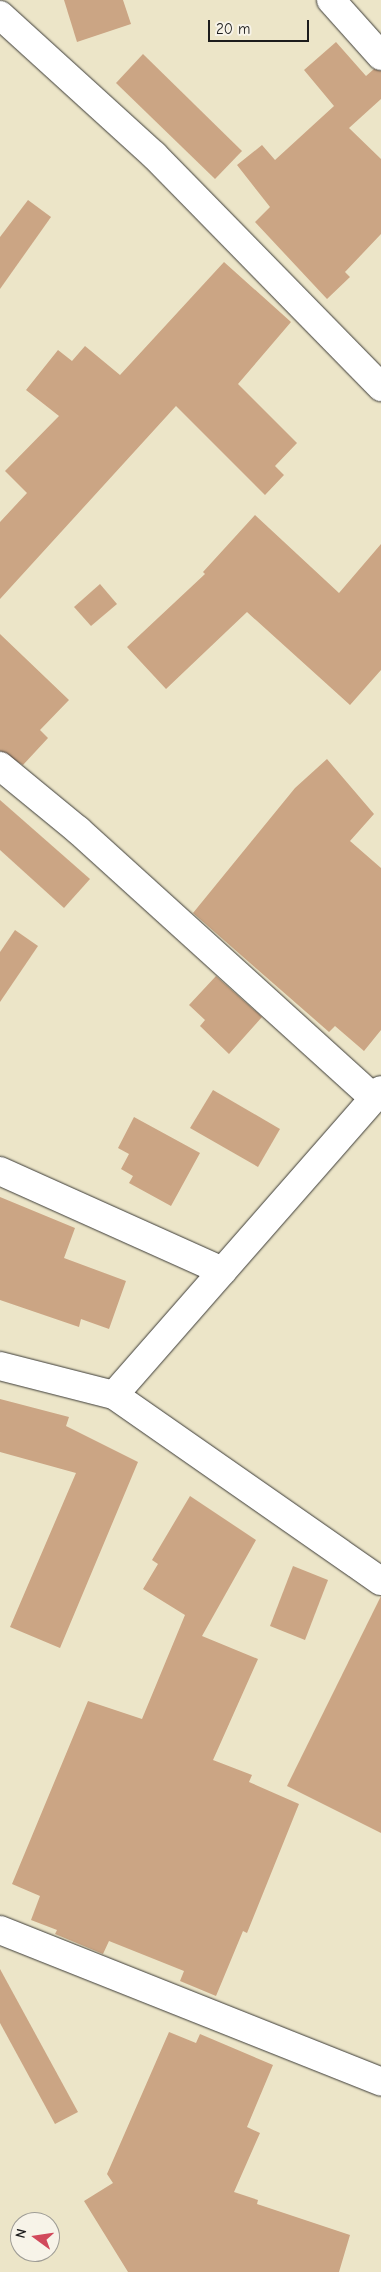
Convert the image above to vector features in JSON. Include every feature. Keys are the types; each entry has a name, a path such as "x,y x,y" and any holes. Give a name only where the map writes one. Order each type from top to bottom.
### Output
{"street":[{"path":"331,0 381,56"},
{"path":"0,14 154,155 381,387"},
{"path":"0,766 78,830 378,1094 114,1395"},
{"path":"0,1171 223,1271"},
{"path":"0,1366 114,1395 381,1581"},
{"path":"0,1930 381,2082"}],"building":[{"path":"64,0 123,0 131,24 77,42"},
{"path":"336,42 366,76 374,69 381,71 381,99 349,128 381,159 381,234 345,272 350,277 327,299 255,222 270,207 237,165 262,145 275,160 334,106 304,70"},
{"path":"143,54 242,151 215,179 116,83"},
{"path":"28,200 51,217 0,289 0,237"},
{"path":"224,262 291,322 238,384 297,443 275,466 284,475 265,495 176,406 0,599 0,522 27,493 5,471 59,416 26,390 58,350 72,361 85,346 120,375"},
{"path":"255,515 339,593 381,544 381,670 350,705 247,612 166,689 127,647 205,574 203,572"},
{"path":"100,584 117,604 91,626 74,607"},
{"path":"0,634 69,700 40,730 48,738 23,765 0,751"},
{"path":"327,759 374,814 350,841 381,868 381,1030 364,1051 335,1026 329,1032 193,913 295,788"},
{"path":"0,800 90,879 64,908 0,850"},
{"path":"15,930 38,946 0,1002 0,952"},
{"path":"216,976 262,1017 229,1054 200,1026 205,1020 189,1005"},
{"path":"213,1090 280,1129 258,1167 190,1128"},
{"path":"134,1117 200,1153 171,1206 129,1183 133,1176 121,1169 129,1154 118,1148"},
{"path":"0,1197 75,1228 64,1258 126,1281 109,1329 81,1319 79,1327 0,1300"},
{"path":"0,1399 69,1417 66,1426 138,1462 60,1648 10,1627 76,1473 0,1452"},
{"path":"190,1496 256,1540 202,1636 258,1659 213,1760 252,1775 249,1782 299,1804 247,1933 243,1931 216,1996 180,1981 184,1971 109,1941 103,1954 55,1934 57,1930 31,1920 40,1896 12,1884 88,1701 142,1719 185,1615 143,1589 158,1564 152,1560"},
{"path":"293,1566 328,1580 305,1640 270,1626"},
{"path":"381,1596 381,1833 287,1786"},
{"path":"0,1969 78,2112 55,2124 0,2023"},
{"path":"169,2032 196,2043 200,2034 273,2065 247,2127 260,2133 234,2192 258,2200 257,2204 350,2235 339,2272 128,2272 84,2201 113,2183 107,2174"}]}
